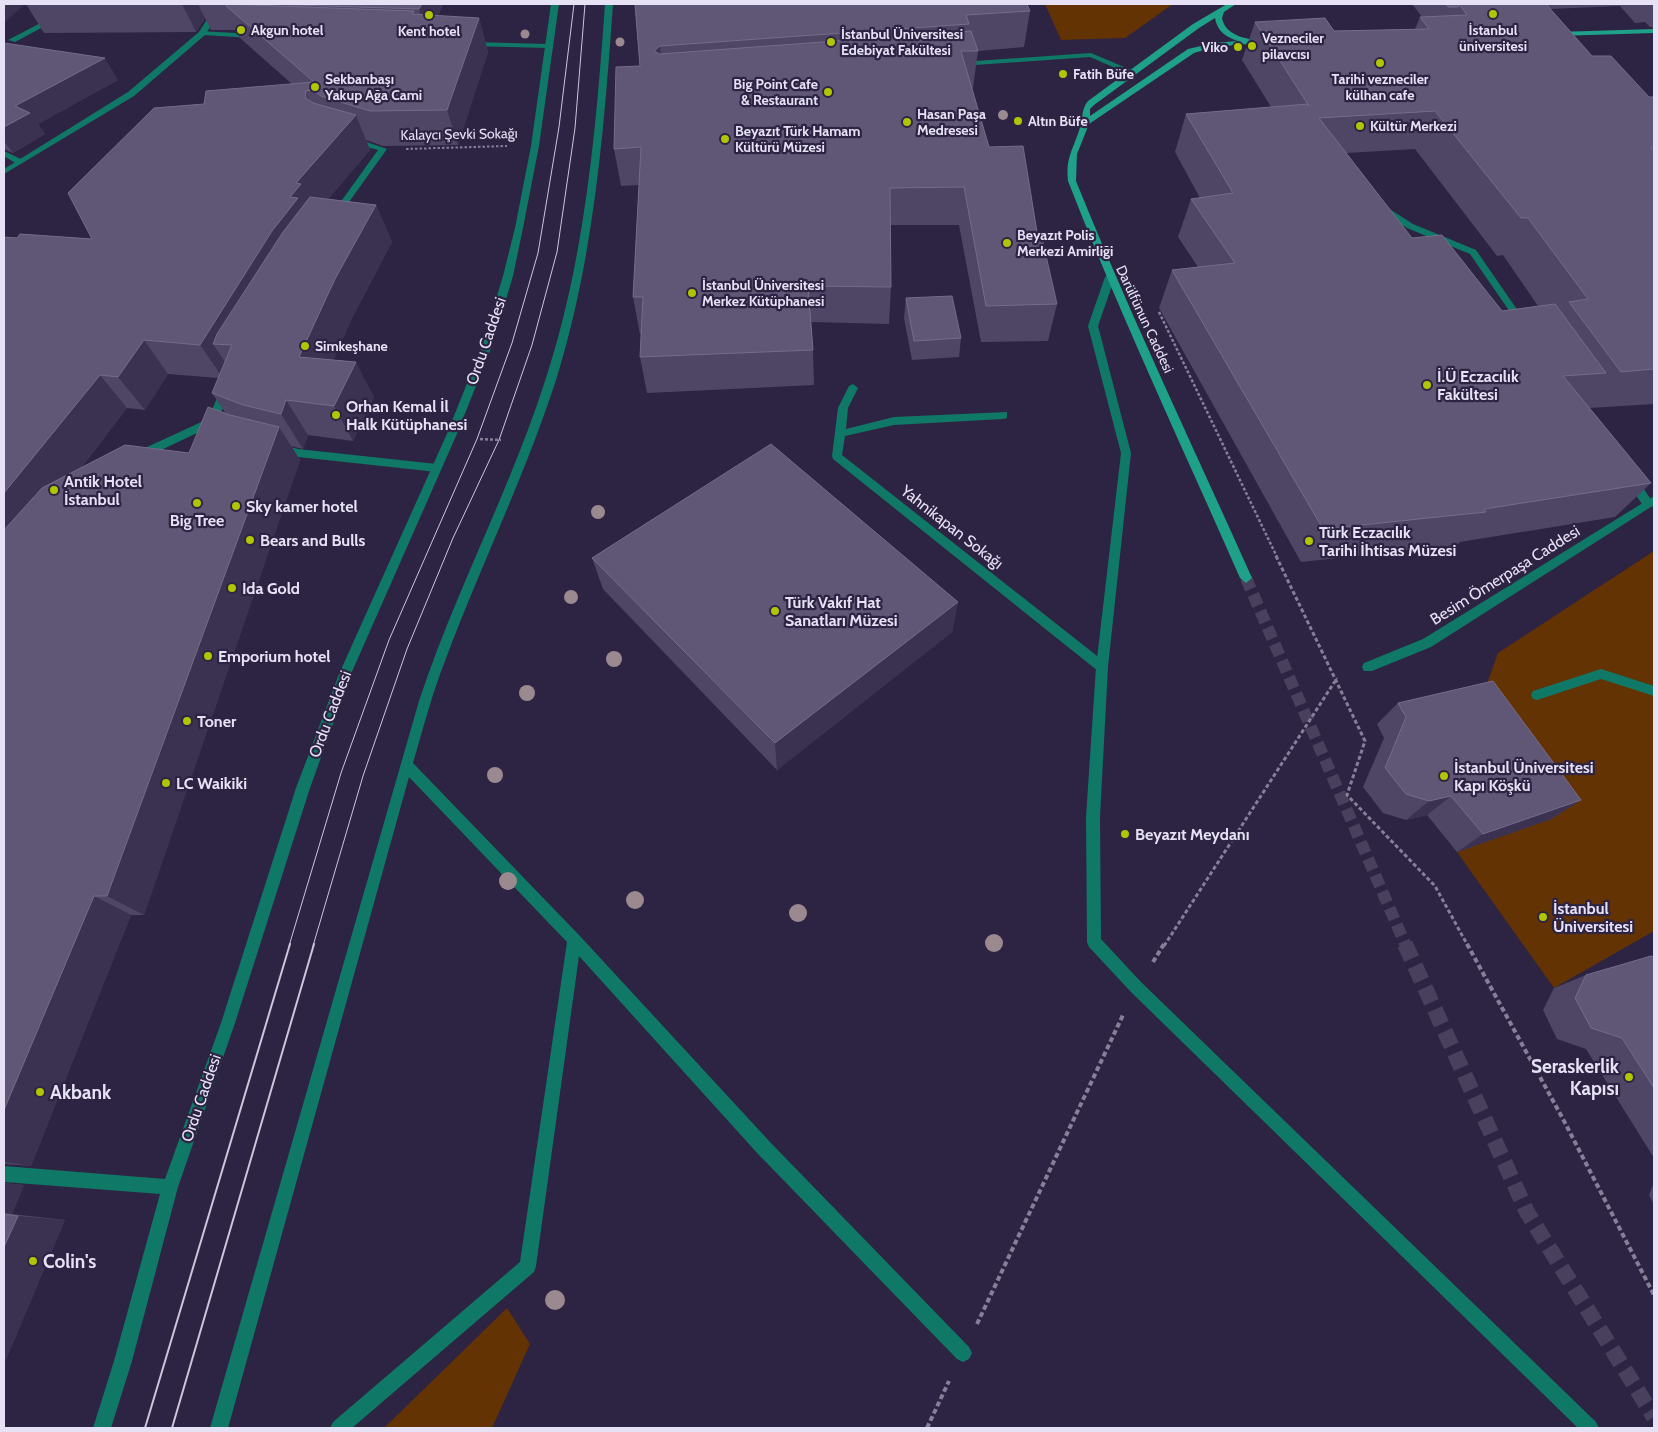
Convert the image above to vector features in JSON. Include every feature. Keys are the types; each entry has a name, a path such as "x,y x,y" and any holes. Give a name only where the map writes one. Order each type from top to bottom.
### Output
{"main road":[{"name":"Darülfünun Caddesi","path":"1232,4 1132,72 1091,103 1086,109 1085,123 1073,154 1071,171 1072,181 1110,277 1149,359 1246,578"},
{"path":"1222,10 1218,18 1218,25 1236,38 1253,43"},
{"path":"1543,35 1654,30"},
{"path":"1085,123 1191,51 1214,45 1272,43"}],"street":[{"path":"12,40 82,4"},
{"path":"4,172 131,94 202,33 221,4"},
{"name":"Ordu Caddesi","path":"102,1428 123,1361 170,1187 228,1023 303,788 345,674 451,436 487,346 508,276 535,146 555,4"},
{"path":"219,1428 406,765 438,664 529,443 563,338 581,258 602,92 610,4"},
{"path":"202,33 261,36"},
{"path":"1553,34 1560,42"},
{"path":"461,44 549,46"},
{"path":"954,65 1091,55 1132,72"},
{"name":"Kalaycı Şevki Sokağı","path":"331,220 383,149 341,137"},
{"path":"4,153 20,162"},
{"path":"1369,200 1410,226 1473,252 1529,333"},
{"path":"1110,277 1093,326 1126,453 1102,667 1093,817 1094,942 1136,987 1590,1428"},
{"path":"129,460 216,425 231,378"},
{"name":"Yahnikapan Sokağı","path":"853,388 843,408 837,456 1102,667"},
{"path":"839,434 894,421 1003,415"},
{"path":"271,446 298,453 437,468"},
{"path":"1625,471 1651,502"},
{"name":"Besim Ömerpaşa Caddesi","path":"1368,667 1427,643 1651,502"},
{"path":"1536,695 1601,674 1654,691"},
{"path":"406,765 574,940 764,1148 963,1354"},
{"path":"339,1428 528,1266 574,940"},
{"path":"4,1174 100,1180 170,1187"}],"path":[{"name":"Kalaycı Şevki Sokağı","path":"383,149 535,146"},
{"path":"1158,308 1365,741 1347,795 1435,886 1563,1119 1654,1295"},
{"path":"451,436 529,443"},
{"path":"927,1428 1136,987 1322,700"}],"shaded area":[{"path":"1045,4 1173,4 1125,38 1061,40"},
{"path":"1654,551 1654,931 1554,988 1457,852 1551,819 1476,714 1498,653"},
{"path":"507,1308 530,1344 492,1428 384,1428"}],"building":[{"path":"224,4 414,11 412,14 479,18 447,110 370,111 321,96 313,90 305,91 306,98 313,103 356,115 296,183 301,184 290,197 298,198 272,231 200,345 144,340 118,377 100,375 4,493 4,237 17,238 20,234 92,239 68,193 154,108 204,104 206,91 314,82"},
{"path":"265,4 422,4 419,9"},
{"path":"635,4 1027,4 1030,11 966,15 969,24 660,46 654,51 660,54 971,31 978,51 961,51 989,147 1023,146 1038,238 1042,238 1057,304 986,306 964,187 890,188 891,287 808,286 813,350 640,357 643,297 633,297 641,147 614,149 616,67 640,66"},
{"path":"1446,4 1459,4 1458,7 1448,7"},
{"name":"İ.Ü Eczacılık Fakültesi","path":"1459,4 1546,4 1592,56 1611,56 1649,97 1654,97 1654,146 1651,148 1654,152 1654,369 1621,372 1569,302 1588,299 1528,218 1521,218 1435,111 1319,118 1412,238 1442,235 1502,311 1555,304 1606,373 1563,376 1651,483 1484,509 1486,512 1323,529 1172,270 1235,263 1191,199 1233,193 1186,114 1308,104 1255,22 1325,18 1334,31 1429,29 1420,17 1467,15"},
{"path":"4,43 105,58 15,106 30,113 4,127"},
{"path":"310,197 376,205 335,279 299,357 356,362 334,406 286,400 281,414 243,405 212,393 232,345 213,344 217,334 283,232"},
{"path":"952,296 961,338 914,341 906,298"},
{"path":"208,407 230,415 279,427 107,896 94,896 4,1110 4,530 42,488 125,445 189,453"},
{"name":"Türk Vakıf Hat Sanatları Müzesi","path":"771,444 958,602 775,743 592,558"},
{"name":"İstanbul Üniversitesi Kapı Köşkü","path":"1493,681 1581,800 1483,834 1451,796 1429,801 1406,794 1385,768 1406,717 1398,703"},
{"path":"1651,956 1654,957 1654,1088 1622,1038 1591,1028 1575,998 1586,975"},
{"path":"4,1214 18,1216 4,1247"}],"tunnel":[{"path":"1246,578 1406,946"},
{"path":"1405,944 1527,1212 1654,1417"}],"tram line":[{"path":"289,946 341,773 389,640 477,439 512,343 538,253 559,127 574,4"},
{"path":"313,946 363,776 407,649 453,538 499,440 532,345 557,252 575,128 585,4"},
{"path":"145,1428 290,944"},
{"path":"172,1428 314,944"}],"place":[{"name":"İstanbul üniversitesi","path":"1493,14"},
{"name":"Kent hotel","path":"429,15"},
{"name":"Akgun hotel","path":"241,30"},
{"name":"İstanbul Üniversitesi Edebiyat Fakültesi","path":"831,42"},
{"name":"Vezneciler pilavcısı","path":"1252,46"},
{"name":"Viko","path":"1238,47"},
{"name":"Tarihi vezneciler külhan cafe","path":"1380,63"},
{"name":"Fatih Büfe","path":"1063,74"},
{"name":"Sekbanbaşı Yakup Ağa Cami","path":"315,87"},
{"name":"Big Point Cafe & Restaurant","path":"828,92"},
{"name":"Altın Büfe","path":"1018,121"},
{"name":"Hasan Paşa Medresesi","path":"907,122"},
{"name":"Kültür Merkezi","path":"1360,126"},
{"name":"Beyazıt Türk Hamam Kültürü Müzesi","path":"725,139"},
{"name":"Beyazıt Polis Merkezi Amirliği","path":"1007,243"},
{"name":"İstanbul Üniversitesi Merkez Kütüphanesi","path":"692,293"},
{"name":"Simkeşhane","path":"305,346"},
{"name":"İ.Ü Eczacılık Fakültesi","path":"1427,385"},
{"name":"Orhan Kemal İl Halk Kütüphanesi","path":"336,415"},
{"name":"Antik Hotel İstanbul","path":"54,490"},
{"name":"Big Tree","path":"197,503"},
{"name":"Sky kamer hotel","path":"236,506"},
{"name":"Bears and Bulls","path":"250,540"},
{"name":"Türk Eczacılık Tarihi İhtisas Müzesi","path":"1309,541"},
{"name":"Ida Gold","path":"232,588"},
{"name":"Türk Vakıf Hat Sanatları Müzesi","path":"775,611"},
{"name":"Emporium hotel","path":"208,656"},
{"name":"Toner","path":"187,721"},
{"name":"İstanbul Üniversitesi Kapı Köşkü","path":"1444,776"},
{"name":"LC Waikiki","path":"166,783"},
{"name":"Beyazıt Meydanı","path":"1125,834"},
{"name":"İstanbul Üniversitesi","path":"1543,917"},
{"name":"Seraskerlik Kapısı","path":"1629,1077"},
{"name":"Akbank","path":"40,1092"},
{"name":"Colin's","path":"33,1261"}]}
